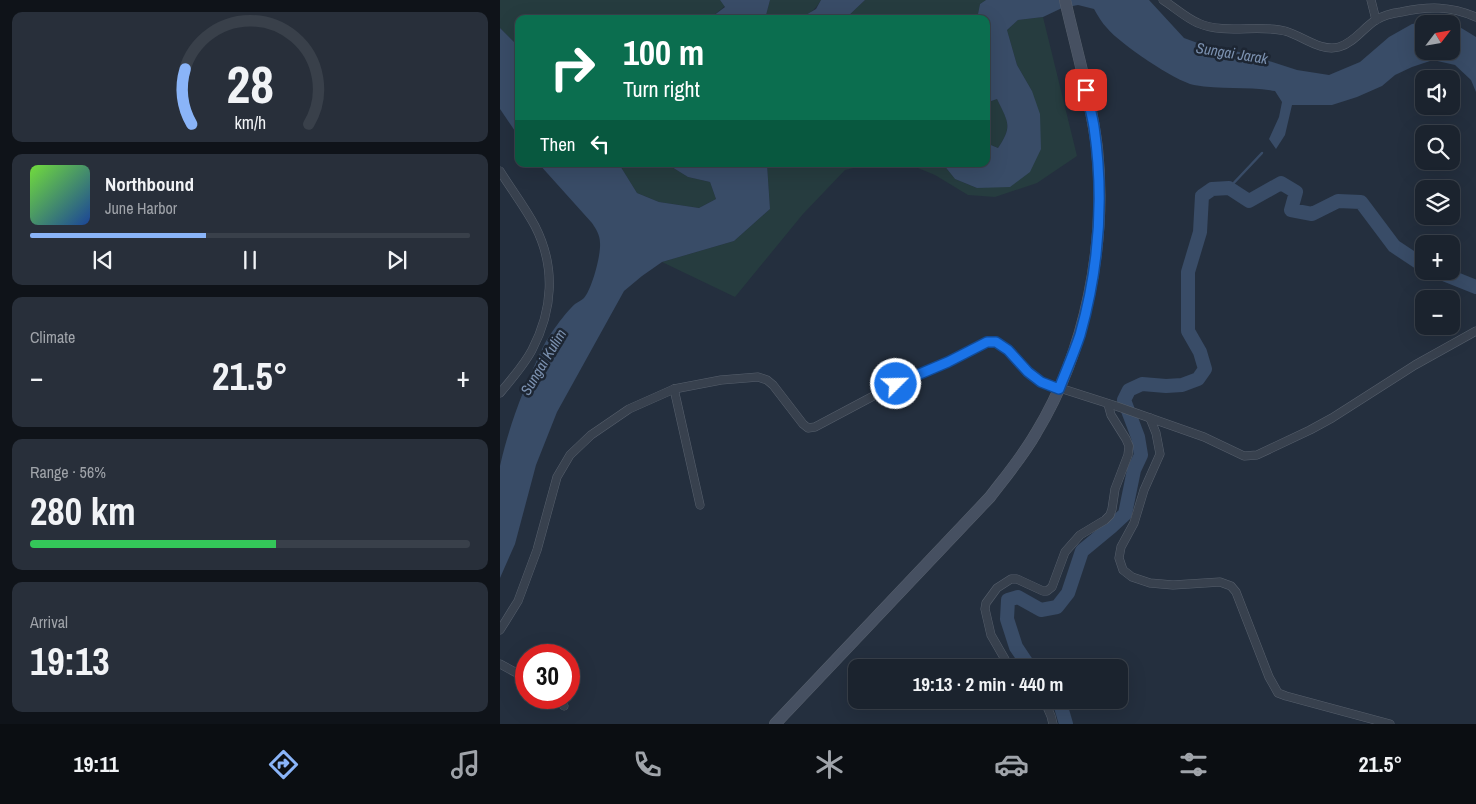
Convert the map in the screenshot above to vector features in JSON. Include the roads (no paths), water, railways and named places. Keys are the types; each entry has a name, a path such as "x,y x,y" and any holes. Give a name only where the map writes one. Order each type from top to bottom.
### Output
{"street":[{"path":"776,724 990,497 1037,433 1059,389 1079,336 1091,282 1098,233 1099,172 1094,125 1065,0"},
{"path":"1163,0 1196,23 1214,28 1280,30 1323,47 1339,47 1351,41 1376,20 1388,14 1418,8 1451,9 1476,17"},
{"path":"1371,0 1376,20"},
{"path":"500,171 535,225 544,249 549,276 549,296 543,325 531,351 500,393"},
{"path":"500,630 518,601 537,550 556,477 570,455 591,435 629,409 674,389 721,380 758,377 767,380 773,386 803,424 808,428 815,427 896,384 948,362 987,342 996,342 1008,350 1028,372 1041,382 1204,437 1244,456 1257,455 1310,430 1415,365 1476,331"},
{"path":"674,389 700,505"},
{"path":"1005,659 991,635 984,609 986,603 997,588 1011,579 1047,591 1052,587 1065,552 1080,535 1110,515 1115,489 1128,455 1129,446 1111,415 1112,405"},
{"path":"1150,418 1156,433 1160,454 1144,490 1134,523 1121,547 1119,558 1123,570 1132,577 1150,583 1173,585 1220,582 1231,586 1236,592 1269,677 1278,693 1390,724"},
{"path":"500,664 515,672"},
{"path":"1048,709 1054,724"}],"water":[{"path":"720,0 770,0 766,15 714,15 725,7"},
{"path":"821,0 865,0 849,15 806,15 816,9"},
{"name":"Sungai Jarak","path":"986,0 1149,0 1184,38 1203,45 1244,53 1297,70 1329,75 1360,62 1389,37 1415,23 1415,60 1433,60 1395,75 1382,86 1332,105 1292,105 1285,135 1276,149 1269,139 1279,117 1282,102 1275,91 1194,85 1185,82 1148,61 1123,43 1105,26 1094,9 1078,5 1062,8 1043,17 1018,20 1007,30 1017,65 1032,91 1040,114 1041,149 1030,172 1010,187 977,188 955,179 945,167 990,167 990,145 998,148 1006,134 1006,119 997,99 990,102 990,15 978,15 980,4"},
{"path":"1460,27 1476,37 1476,92 1471,80 1455,65 1433,60 1460,60"},
{"path":"500,28 515,43 515,131 500,109"},
{"name":"Sungai Kulim","path":"542,167 621,167 637,193 659,202 699,208 716,199 710,182 688,177 672,167 767,167 770,209 734,241 662,262 624,291 557,412 536,465 515,544 500,578 500,466 508,435 536,361 546,342 567,313 584,298 590,287 600,248 599,235 592,223"}],"waterway":[{"path":"1229,188 1262,153"},
{"path":"1024,659 1016,647 1007,619 1008,600 1018,597 1041,610 1057,607 1068,593 1082,551 1125,514 1134,470 1141,455 1138,437 1124,400 1129,390 1142,384 1182,385 1198,379 1205,369 1200,352 1188,331 1188,272 1200,232 1202,196 1212,189 1229,188 1249,201 1281,183 1296,192 1291,210 1312,214 1338,201 1361,202 1394,246 1415,260"},
{"path":"1458,280 1476,287"},
{"path":"1062,709 1066,724"}]}
